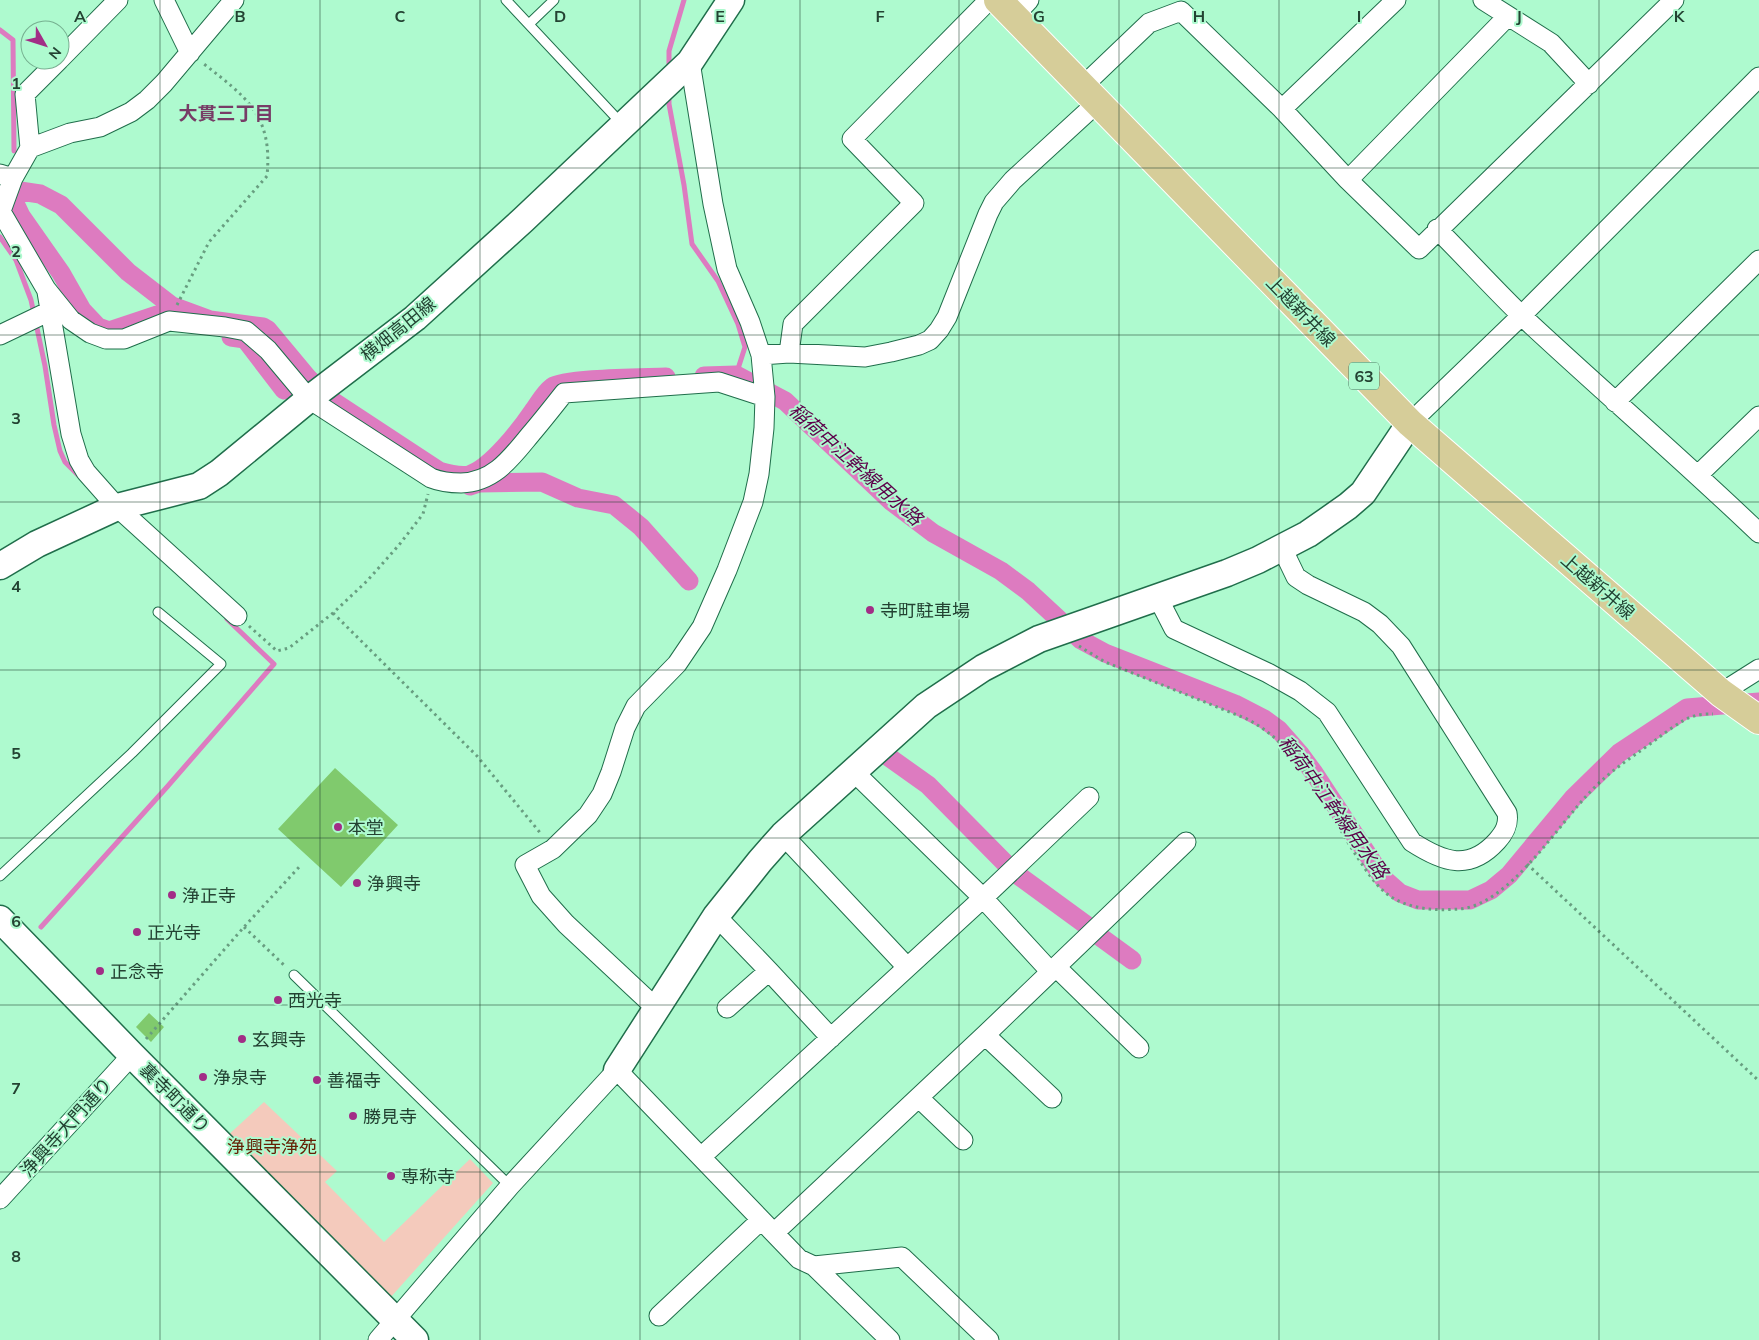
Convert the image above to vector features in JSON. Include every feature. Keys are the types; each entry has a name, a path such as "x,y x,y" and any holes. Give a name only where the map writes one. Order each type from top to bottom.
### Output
{"main road":[{"name":"上越新井線","path":"1014,5 1090,94 1410,423 1721,694 1753,715"}],"street":[{"path":"70,48 118,0"},
{"path":"164,0 190,53"},
{"path":"234,0 190,53 147,100 131,112 100,127 70,133 30,148 6,176 0,210 46,289 71,320 90,333 106,339 124,339 169,321 225,327 246,332 268,350 309,399 431,478 441,482 467,483 481,480 495,473 510,460 564,393 719,382 765,397"},
{"path":"789,353 793,324 914,203 852,139 989,0"},
{"path":"1282,109 1396,0"},
{"path":"1483,0 1551,43 1589,84"},
{"path":"761,355 789,353 865,357 919,346 930,340 940,330 947,317 994,202 1090,94 1148,23 1187,6 1348,180 1419,249 1674,0"},
{"name":"横畑高田線","path":"0,566 37,544 117,507 199,486 219,473 309,399 415,318 624,126 690,62 708,34 722,4"},
{"path":"1348,180 1508,16"},
{"path":"657,1008 566,924 541,896 525,865 553,850 588,815 602,794 625,728 636,706 676,664 702,627 727,570 753,502 760,466 765,397 761,355 750,322 727,269 713,204 690,62"},
{"path":"30,148 25,94 48,70"},
{"path":"378,1340 510,1186 617,1070 716,916 760,861 784,835 905,724 945,692 990,664 1032,642 1228,573 1282,548 1321,526 1363,493 1410,423 1522,315 1759,77"},
{"path":"1438,230 1522,315 1759,533"},
{"path":"1615,402 1759,260"},
{"path":"46,289 71,434 79,460 86,472 117,507 237,616"},
{"path":"0,335 50,311"},
{"path":"1698,475 1759,416"},
{"path":"1158,598 1174,629 1268,673 1300,691 1327,712 1412,842 1426,851 1443,858 1459,861 1475,858 1490,848 1503,833 1506,828 1507,812 1401,646 1380,624 1364,612 1308,585 1296,576 1282,548"},
{"path":"1721,694 1759,669"},
{"path":"854,772 1053,969 1139,1048"},
{"path":"701,1157 983,898 1088,797"},
{"path":"784,835 907,967"},
{"path":"659,1316 768,1227 919,1098 1186,842"},
{"path":"716,916 770,970 831,1038"},
{"name":"裏寺町通り","path":"0,919 415,1340"},
{"path":"727,1008 770,970"},
{"path":"985,1035 1052,1098"},
{"name":"浄興寺大門通り","path":"0,1199 132,1055"},
{"path":"617,1070 799,1259 814,1266 890,1340"},
{"path":"919,1098 963,1140"},
{"path":"814,1266 902,1256 989,1340"}],"lane":[{"path":"506,0 624,126"},
{"path":"529,24 554,0"},
{"path":"0,876 125,759 221,664 158,612"},
{"path":"294,975 510,1186"}],"path":[{"path":"169,321 209,242 267,176 268,165 265,134 250,104 241,93 190,53"},
{"path":"237,616 277,651 288,648 334,613 367,581 399,545 423,514 431,478"},
{"path":"334,613 477,756 553,850"},
{"path":"1060,631 1082,648 1105,662 1262,726 1275,737 1305,772 1372,878 1386,894 1410,906 1440,910 1468,909 1491,898 1508,885 1571,812 1615,768 1693,716 1753,715"},
{"path":"1527,864 1759,1081"},
{"path":"132,1055 244,926 301,865"},
{"path":"244,926 294,975"}],"green space":[{"name":"浄興寺浄苑","path":"264,1102 337,1171 325,1182 384,1242 470,1159 493,1183 390,1298 225,1138"}],"building":[{"name":"本堂","path":"335,768 398,825 341,887 278,829"},
{"path":"149,1013 164,1027 151,1042 136,1027"}],"waterway":[{"path":"669,70 669,51 684,0"},
{"path":"0,30 13,40 14,151"},
{"path":"669,93 669,104 684,185 692,244 718,281 738,324 745,347 736,375"},
{"name":"稲荷中江幹線用水路","path":"0,188 40,194 61,205 128,272 172,306 210,320 263,327 268,330 308,378 328,398 439,471 465,476 478,471 513,438 552,387 589,380 666,377"},
{"path":"13,199 21,216 61,273 82,310 98,327 109,331 157,315"},
{"path":"0,237 16,260 31,300 60,451 65,462 79,476"},
{"path":"231,337 245,339 284,390"},
{"name":"稲荷中江幹線用水路","path":"704,376 736,375 785,401 892,502 933,533 1001,571 1028,591 1081,640 1105,653 1235,704 1264,719 1279,730 1314,773 1383,878 1400,893 1418,900 1470,900 1491,890 1509,875 1573,798 1619,753 1687,708 1759,702"},
{"path":"470,486 479,483 542,482 578,498 614,505 641,527 689,581"},
{"path":"41,927 274,664 227,619"},
{"path":"883,753 928,785 1007,865"},
{"path":"1015,873 1089,927"},
{"path":"1095,933 1132,960"}],"place":[{"name":"寺町駐車場","path":"870,610"},
{"name":"本堂","path":"338,827"},
{"name":"浄興寺","path":"357,883"},
{"name":"浄正寺","path":"172,895"},
{"name":"正光寺","path":"137,932"},
{"name":"正念寺","path":"100,971"},
{"name":"西光寺","path":"278,1000"},
{"name":"玄興寺","path":"242,1039"},
{"name":"浄泉寺","path":"203,1077"},
{"name":"善福寺","path":"317,1080"},
{"name":"勝見寺","path":"353,1116"},
{"name":"専称寺","path":"391,1176"}],"district":[{"name":"大貫三丁目","path":"226,113"}]}
